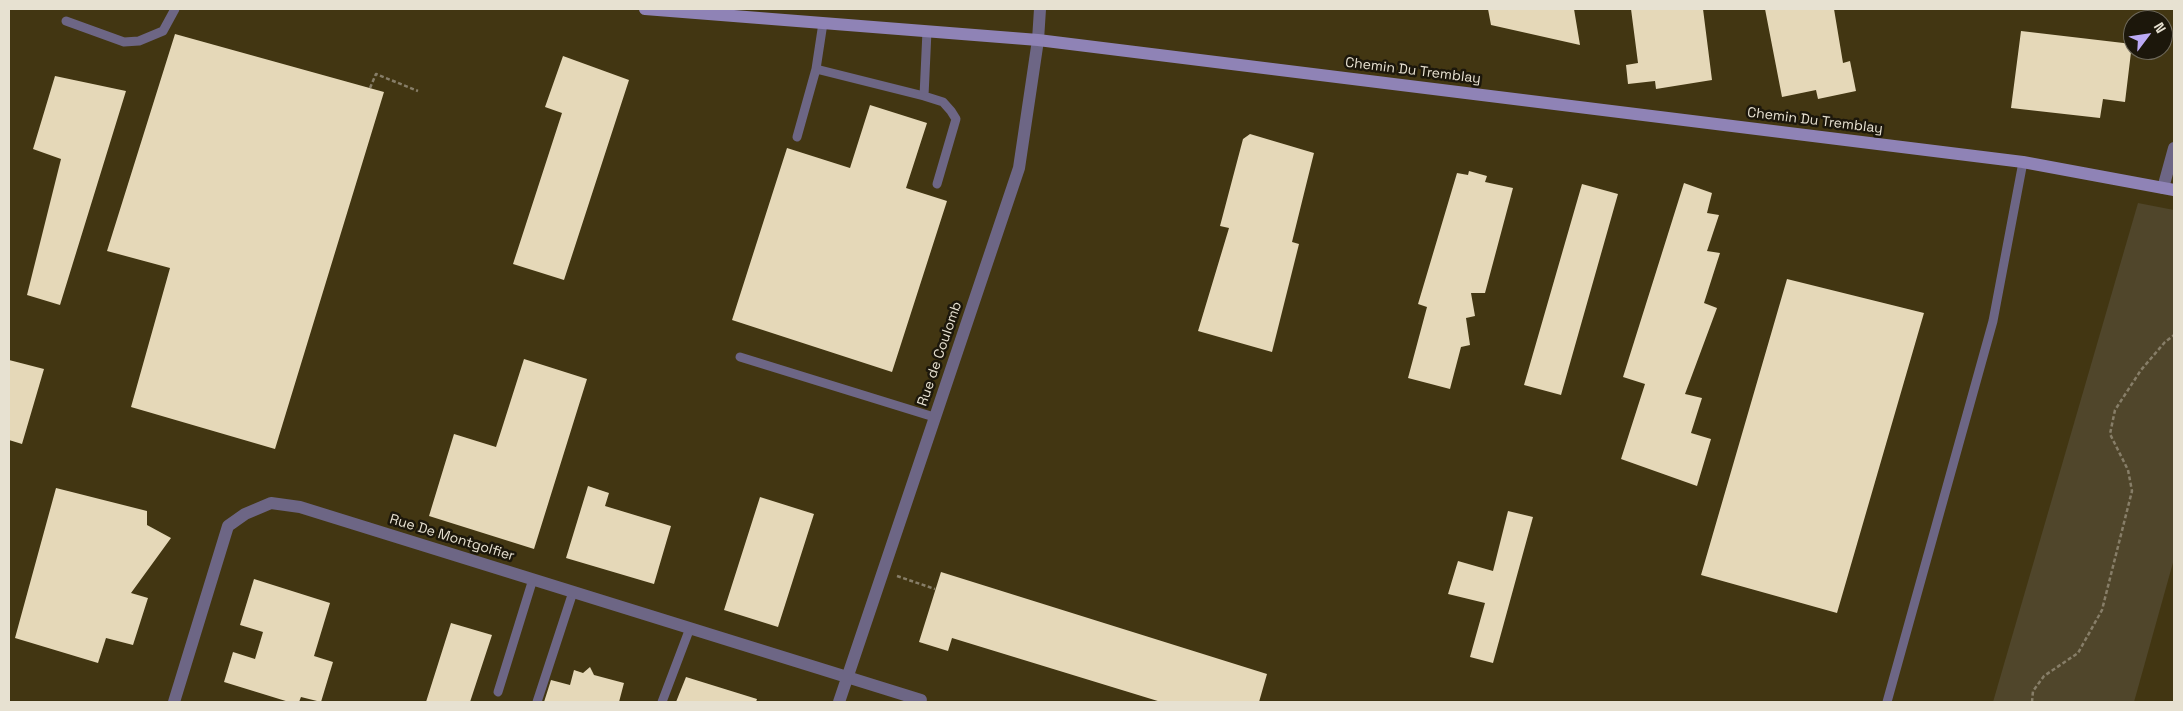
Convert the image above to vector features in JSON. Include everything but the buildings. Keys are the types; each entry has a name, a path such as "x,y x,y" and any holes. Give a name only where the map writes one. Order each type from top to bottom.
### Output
{"street":[{"name":"Chemin Du Tremblay","path":"645,9 1038,40 2023,162 2169,189"},
{"name":"Rue de Coulomb","path":"839,702 881,571 1019,168 1038,40 1040,9"},
{"path":"2169,189 2174,148"},
{"name":"Rue De Montgolfier","path":"174,702 228,526 245,514 270,503 300,507 921,700"}],"lane":[{"path":"66,21 124,42 139,41 163,31 174,9"},
{"path":"797,137 816,69 823,23"},
{"path":"924,96 926,31"},
{"path":"816,69 943,102 956,119 937,184"},
{"path":"1887,702 1993,321 2023,162"},
{"path":"740,357 934,417"},
{"path":"498,692 533,579"},
{"path":"537,702 573,592"},
{"path":"662,702 690,628"}],"path":[{"path":"370,88 376,74 418,91"},
{"path":"2032,702 2033,691 2044,676 2078,653 2102,610 2132,491 2128,470 2110,434 2115,410 2142,370 2165,342 2174,335"},
{"path":"881,571 935,589"}],"shaded area":[{"path":"9,9 2174,9 2174,702 9,702"},
{"path":"2138,203 2174,210 2174,559 2134,702 1993,702"}]}
